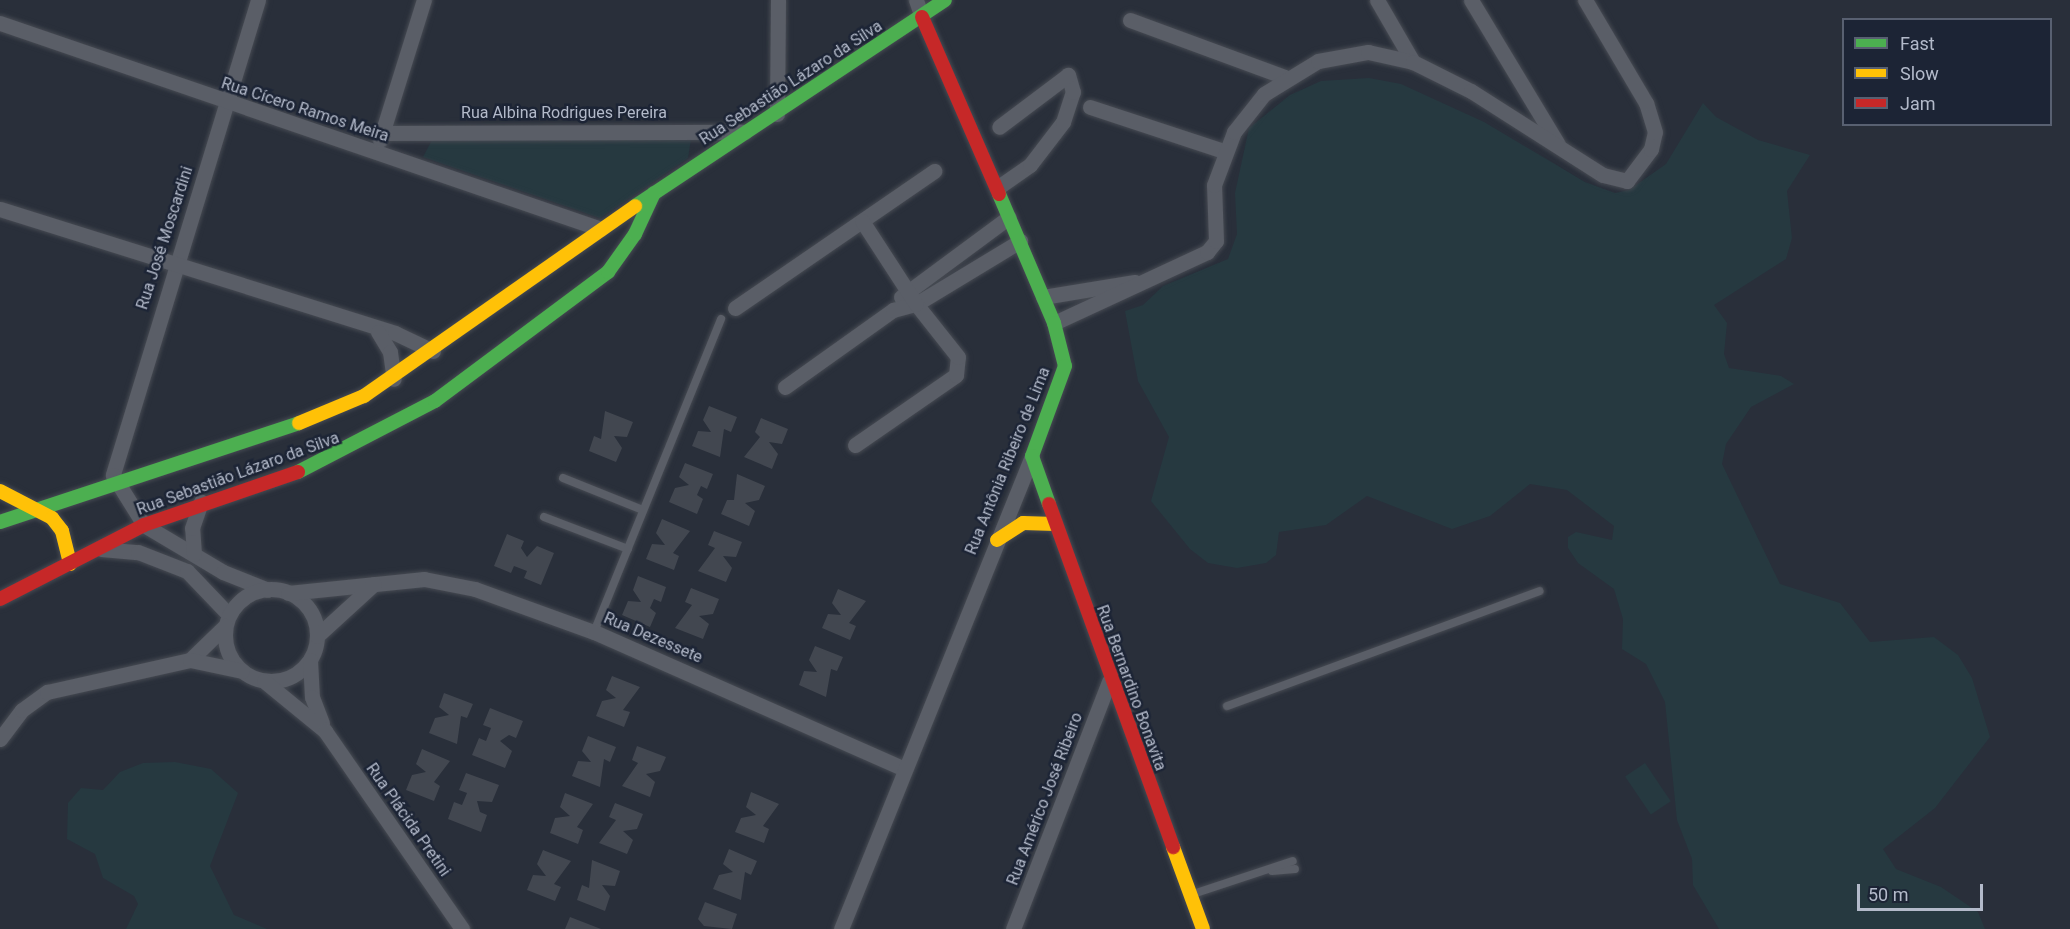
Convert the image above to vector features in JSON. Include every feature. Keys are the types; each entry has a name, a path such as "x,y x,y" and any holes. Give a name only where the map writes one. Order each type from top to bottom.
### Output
{"street":[{"name":"Rua José Moscardini","path":"116,488 113,463 174,267 228,105 258,0"},
{"path":"376,152 424,0"},
{"path":"777,114 778,0"},
{"name":"Rua Antônia Ribeiro de Lima","path":"841,929 1032,456 1065,366 1054,323 916,0"},
{"name":"Rua Sebastião Lázaro da Silva","path":"0,522 38,508 116,488 295,428 394,379 601,229 745,132 777,114 945,0"},
{"path":"1377,0 1413,62"},
{"path":"1471,0 1560,148"},
{"path":"1054,323 1095,307 1135,282 1207,252 1216,241 1214,185 1224,151 1264,93 1286,77 1318,61 1368,52 1413,62 1603,175 1627,181 1651,149 1654,132 1646,103 1585,0"},
{"path":"1130,20 1286,77"},
{"name":"Rua Cícero Ramos Meira","path":"0,23 228,105 376,152 601,229"},
{"path":"997,188 1030,165 1063,122 1073,92 1068,75 999,127"},
{"path":"1090,106 1224,151"},
{"name":"Rua Albina Rodrigues Pereira","path":"383,133 745,132"},
{"path":"735,308 934,171"},
{"name":"Rua Sebastião Lázaro da Silva","path":"0,599 144,525 201,502 319,465 435,401 608,272 635,234 654,193"},
{"path":"0,209 378,332 395,333 433,351"},
{"path":"893,310 905,288 1010,217"},
{"path":"855,445 956,375 958,357 916,304 862,220"},
{"path":"785,387 893,310 916,304 1020,241"},
{"path":"1043,297 1135,282"},
{"path":"378,332 390,352 394,379"},
{"name":"Rua Bernardino Bonavita","path":"1032,456 1109,681 1203,929"},
{"path":"116,488 144,525 194,554 268,590 288,593 309,610 317,636"},
{"path":"0,491 38,508 62,531 70,564"},
{"path":"194,554 192,528 201,502"},
{"path":"997,540 1023,523 1055,524"},
{"path":"101,549 138,552 187,571 227,621 227,651 242,671"},
{"name":"Rua Dezessete","path":"288,593 424,579 475,589 594,632 904,769"},
{"path":"0,739 22,710 47,692 190,660 242,671 264,681 290,677 310,660 317,636 376,583"},
{"path":"190,660 227,621 245,597 268,590"},
{"name":"Rua Plácida Pretini","path":"310,660 312,697 325,731 462,929"},
{"name":"Rua Plácida Pretini","path":"264,681 325,731"},
{"name":"Rua Américo José Ribeiro","path":"1013,929 1109,681"}],"lane":[{"path":"594,632 721,319"},
{"path":"563,477 643,510"},
{"path":"544,517 628,549"},
{"path":"1227,706 1540,591"},
{"path":"1192,895 1294,865"}],"shaded area":[{"path":"1369,78 1401,84 1484,122 1585,182 1615,193 1629,190 1666,164 1703,103 1716,117 1758,140 1810,155 1787,191 1792,238 1786,259 1714,305 1727,323 1724,354 1729,368 1781,376 1794,384 1751,407 1726,444 1722,464 1780,584 1840,603 1870,642 1934,637 1958,655 1972,678 1990,737 1935,808 1883,849 1896,869 1941,887 1978,912 1985,929 1719,929 1693,885 1692,859 1677,820 1665,702 1646,664 1622,649 1623,619 1614,589 1578,563 1568,548 1568,537 1576,532 1612,540 1614,526 1567,490 1530,484 1490,516 1452,529 1367,496 1326,525 1279,532 1276,555 1266,563 1237,568 1208,563 1190,549 1151,501 1169,437 1138,381 1125,311 1143,305 1163,286 1228,259 1237,234 1235,193 1249,128 1290,95 1321,81"},
{"path":"691,139 688,158 600,218 423,157 432,140"},
{"path":"175,762 211,769 238,793 210,866 234,915 267,929 126,929 138,904 134,896 103,878 95,854 67,839 68,803 81,788 103,790 120,772 143,763"},
{"path":"1645,763 1671,801 1651,815 1625,776"}],"building":[{"path":"709,406 737,417 731,432 724,429 720,457 692,446 698,431 711,432 703,420"},
{"path":"605,411 633,422 627,437 614,436 622,448 616,462 589,451 594,436 601,439"},
{"path":"761,418 788,429 782,444 769,442 778,454 772,469 744,457 760,437 755,432"},
{"path":"685,463 713,474 707,489 701,486 697,495 703,499 697,514 669,502 675,488 689,485 679,477"},
{"path":"737,474 765,486 759,500 745,503 755,511 749,526 721,514 727,500 734,500"},
{"path":"662,519 690,531 673,553 679,556 674,570 646,559 652,544 665,545 656,533"},
{"path":"714,531 742,542 736,557 723,556 732,568 726,582 698,571 715,548 708,545"},
{"path":"507,534 524,541 521,548 527,557 537,546 554,553 541,585 524,578 527,571 514,566 511,573 494,566"},
{"path":"638,576 666,587 661,602 654,599 650,608 656,613 650,627 622,615 628,601 641,602 633,590"},
{"path":"691,588 719,599 713,614 699,616 709,624 703,639 675,628 692,605 685,602"},
{"path":"838,589 866,601 849,623 856,626 850,640 822,628 828,614 841,615 832,603"},
{"path":"815,646 843,657 837,671 831,669 826,697 799,685 804,671 817,672 809,660"},
{"path":"612,676 640,687 623,710 630,712 624,727 596,716 602,701 616,698 606,690"},
{"path":"444,693 473,704 467,718 461,716 457,744 429,733 435,718 449,715 439,707"},
{"path":"490,708 523,721 516,738 509,735 500,741 512,751 505,768 472,755 479,738 486,741 491,728 483,725"},
{"path":"588,736 616,747 610,762 604,759 600,787 572,776 578,761 591,762 582,751"},
{"path":"637,746 666,757 660,771 646,774 655,782 650,797 622,786 638,763 632,760"},
{"path":"422,749 450,761 434,782 440,786 434,801 406,790 412,775 426,772 416,764"},
{"path":"466,773 499,785 492,802 477,801 480,812 487,815 481,832 448,819 454,802 462,805 467,793 459,790"},
{"path":"751,792 779,804 763,826 769,829 764,843 735,832 741,818 756,815 746,807"},
{"path":"565,793 593,804 577,827 583,830 578,844 550,833 555,818 570,816 560,807"},
{"path":"615,803 643,814 637,829 623,831 633,840 627,854 599,843 616,820 609,817"},
{"path":"729,849 757,861 751,875 745,872 741,900 713,889 719,875 733,872 723,864"},
{"path":"543,850 571,861 554,884 561,887 555,901 527,890 533,875 546,876 537,864"},
{"path":"592,860 620,871 615,886 602,885 610,896 605,911 577,900 582,885 589,888"},
{"path":"705,902 737,914 732,929 704,926 698,919"},
{"path":"570,917 601,929 565,929"}],"traffic: fast":[{"path":"635,206 945,0"},
{"path":"298,472 435,401 608,272 635,234 654,193"},
{"path":"999,194 1054,323 1065,366 1032,456 1049,504"},
{"path":"0,522 299,423"}],"traffic: slow":[{"path":"299,423 364,396 635,206"},
{"path":"0,491 52,518 62,531 70,564"},
{"path":"997,540 1023,523 1055,524"},
{"path":"1173,847 1203,929"}],"traffic: jam":[{"path":"922,17 999,194"},
{"path":"0,599 144,525 298,472"},
{"path":"1049,504 1173,847"}]}
